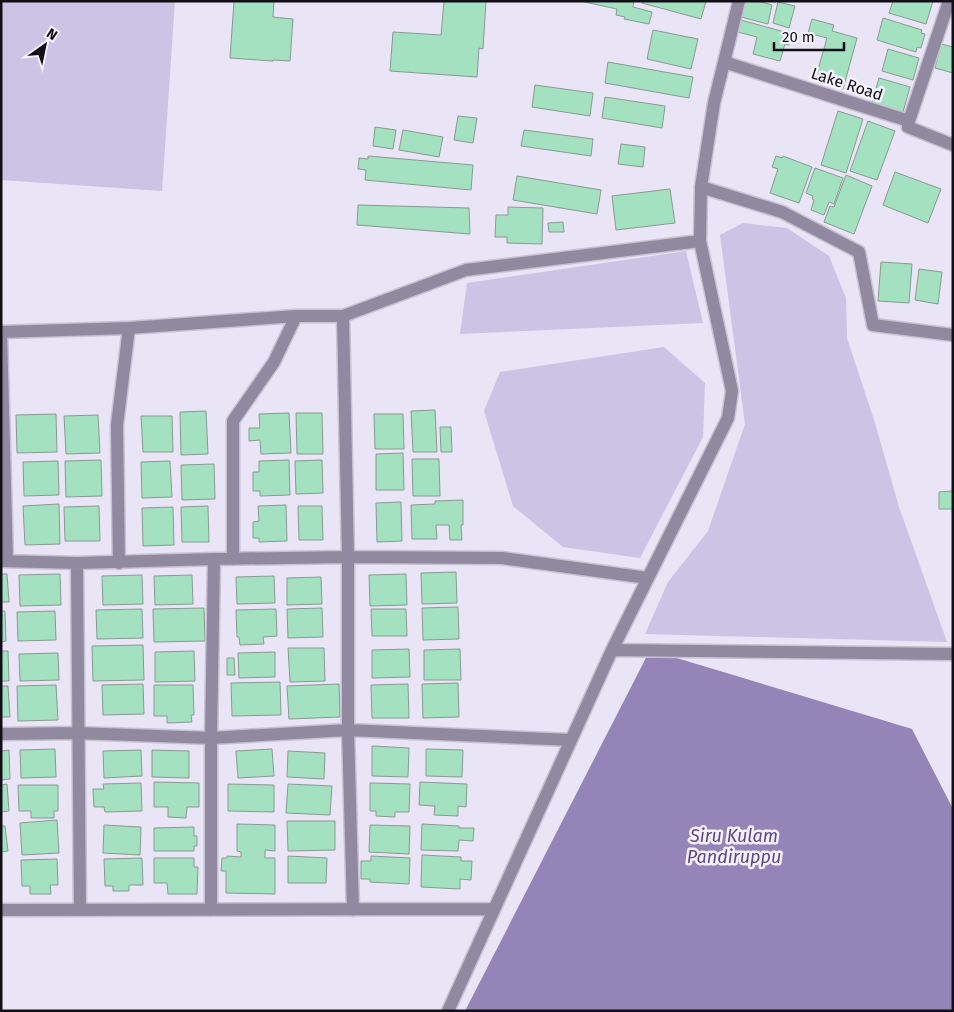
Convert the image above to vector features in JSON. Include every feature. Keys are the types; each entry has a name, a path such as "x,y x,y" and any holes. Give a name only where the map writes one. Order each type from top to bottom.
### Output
{"street":[{"path":"448,1011 612,650 728,418 732,390 700,241 701,187 714,103 739,1"},
{"path":"909,121 949,1"},
{"name":"Lake Road","path":"724,62 909,121 908,127 953,144"},
{"path":"701,187 782,212 859,252 873,325 953,335"},
{"path":"648,578 502,558 348,557 214,559 119,563 4,561 1,332 129,328 296,316 343,316 466,270 700,241"},
{"path":"233,559 233,421 274,362 296,316"},
{"path":"343,316 348,557 348,730 353,910"},
{"path":"119,563 117,425 129,328"},
{"path":"211,910 214,559"},
{"path":"77,563 80,910"},
{"path":"612,650 953,654"},
{"path":"1,734 78,733 211,738 348,730 571,740"},
{"path":"1,910 494,910"}],"shaded area":[{"path":"1,1 175,1 162,191 1,180"},
{"path":"743,223 787,228 829,256 846,298 847,338 875,423 899,507 947,642 645,634 668,582 708,531 745,424 720,235"},
{"path":"686,251 703,323 460,334 467,283"},
{"path":"664,347 705,383 703,437 640,558 563,547 513,506 484,411 500,372"}],"water":[{"name":"Siru Kulam Pandiruppu","path":"650,650 912,729 953,809 953,1011 465,1011"}],"building":[{"path":"234,1 274,1 273,17 293,19 290,61 230,58"},
{"path":"444,1 486,1 483,49 479,48 477,77 390,71 393,32 441,35"},
{"path":"580,1 634,1 633,7 652,12 649,24 624,19 625,17 616,15 617,9"},
{"path":"643,1 706,1 701,19 642,3"},
{"path":"745,1 758,1 772,5 768,24 741,17"},
{"path":"893,1 933,1 926,24 889,13"},
{"path":"778,2 795,6 789,28 773,23"},
{"path":"883,18 922,30 921,33 925,34 921,48 917,47 916,52 877,40"},
{"path":"737,19 792,34 789,45 785,44 780,61 753,54 757,37 734,31"},
{"path":"812,19 834,25 832,31 857,38 843,89 815,80 827,38 808,33"},
{"path":"653,30 698,39 691,69 647,59"},
{"path":"941,44 953,47 953,73 935,68"},
{"path":"888,49 919,58 913,80 882,71"},
{"path":"608,62 693,77 689,98 605,83"},
{"path":"879,78 910,87 903,112 872,103"},
{"path":"535,85 593,93 590,116 532,107"},
{"path":"605,97 665,106 662,128 602,118"},
{"path":"838,111 863,119 846,173 821,165"},
{"path":"458,116 477,118 473,143 454,140"},
{"path":"868,121 895,131 877,180 850,171"},
{"path":"375,127 396,130 393,149 373,146"},
{"path":"403,130 443,137 439,157 399,150"},
{"path":"524,130 593,139 591,156 521,146"},
{"path":"621,144 645,147 643,167 618,164"},
{"path":"368,156 473,165 471,190 365,180 366,170 358,169 359,158 368,159"},
{"path":"776,156 782,158 783,156 812,167 799,203 770,193 778,169 772,167"},
{"path":"815,168 843,178 834,204 829,202 824,215 811,210 814,200 812,199 813,196 806,193"},
{"path":"895,172 941,189 928,223 883,205"},
{"path":"846,175 872,186 854,234 824,222 830,206 834,207"},
{"path":"517,176 601,190 597,214 513,200"},
{"path":"670,189 675,223 616,230 612,196"},
{"path":"358,205 469,208 470,234 357,225"},
{"path":"508,207 543,208 542,244 507,243 507,237 495,237 496,215 508,215"},
{"path":"563,222 564,232 549,232 548,223"},
{"path":"881,262 912,264 909,303 878,301"},
{"path":"919,269 942,272 938,304 915,300"},
{"path":"435,410 437,452 413,452 411,411"},
{"path":"206,411 208,454 181,455 180,412"},
{"path":"289,413 291,453 261,454 260,440 249,441 249,428 260,428 259,414"},
{"path":"296,413 322,413 323,454 297,454"},
{"path":"56,414 57,452 17,453 16,415"},
{"path":"374,414 403,414 404,449 375,449"},
{"path":"98,415 100,453 66,454 64,416"},
{"path":"141,416 172,416 173,452 143,452"},
{"path":"440,427 451,427 452,452 441,452"},
{"path":"403,453 404,490 376,490 376,454"},
{"path":"412,459 439,459 440,496 413,496"},
{"path":"101,460 102,496 66,497 65,461"},
{"path":"289,460 290,495 260,496 260,491 253,491 253,472 259,472 259,461"},
{"path":"322,460 323,493 296,494 295,461"},
{"path":"58,461 59,495 24,496 23,462"},
{"path":"170,461 172,497 142,498 141,462"},
{"path":"214,464 215,499 182,500 181,465"},
{"path":"953,491 953,509 939,509 939,492"},
{"path":"463,500 462,540 450,540 449,525 436,525 437,539 412,539 411,505 435,504 435,501"},
{"path":"401,502 402,541 377,542 376,503"},
{"path":"59,504 60,544 25,545 23,506"},
{"path":"286,505 287,541 259,542 259,538 253,538 253,522 259,521 258,506"},
{"path":"99,506 100,541 65,541 64,507"},
{"path":"208,506 209,542 182,542 181,507"},
{"path":"298,506 322,506 323,540 299,540"},
{"path":"173,507 174,545 143,546 142,508"},
{"path":"456,572 457,603 422,604 421,573"},
{"path":"1,574 7,574 9,602 1,602"},
{"path":"60,574 61,605 20,606 19,575"},
{"path":"406,574 407,605 370,606 369,575"},
{"path":"142,575 143,604 103,605 102,576"},
{"path":"192,575 193,604 155,605 154,576"},
{"path":"274,576 275,603 237,604 236,577"},
{"path":"321,577 322,604 287,605 287,578"},
{"path":"458,607 459,639 423,640 422,608"},
{"path":"204,608 205,641 154,642 153,609"},
{"path":"322,608 323,637 288,638 287,609"},
{"path":"142,609 143,638 97,639 96,610"},
{"path":"276,609 277,636 263,637 264,644 240,645 239,637 237,637 236,610"},
{"path":"371,609 406,609 407,636 372,636"},
{"path":"1,611 5,611 6,641 1,642"},
{"path":"55,611 56,640 18,641 17,612"},
{"path":"143,645 144,680 93,681 92,646"},
{"path":"288,648 324,648 325,681 290,682"},
{"path":"409,649 410,677 372,678 372,650"},
{"path":"460,649 461,680 424,680 424,650"},
{"path":"1,651 8,651 9,681 1,681"},
{"path":"194,651 195,681 155,682 155,652"},
{"path":"275,652 275,677 239,678 238,653"},
{"path":"58,653 59,680 20,681 19,654"},
{"path":"227,658 234,658 235,675 227,675"},
{"path":"280,682 281,715 232,716 231,683"},
{"path":"458,683 459,717 423,718 422,684"},
{"path":"143,684 144,714 103,715 102,685"},
{"path":"339,684 340,717 289,719 287,686"},
{"path":"408,684 409,718 372,718 371,685"},
{"path":"56,685 58,720 18,721 17,686"},
{"path":"154,685 193,685 194,715 191,715 192,722 167,723 167,716 154,716"},
{"path":"1,686 8,686 10,717 1,717"},
{"path":"372,746 409,748 408,777 372,776"},
{"path":"55,749 56,777 21,778 20,750"},
{"path":"272,749 274,776 238,778 236,751"},
{"path":"426,749 463,750 462,777 426,776"},
{"path":"9,750 10,779 1,780 1,751"},
{"path":"141,750 142,776 104,778 103,751"},
{"path":"152,750 189,751 189,778 152,777"},
{"path":"288,751 325,753 324,779 287,777"},
{"path":"154,782 199,783 199,807 187,807 186,818 168,817 168,807 154,807"},
{"path":"420,782 467,784 466,807 458,806 458,816 434,815 435,806 419,805"},
{"path":"141,783 142,811 105,812 104,807 94,807 93,789 104,789 103,784"},
{"path":"370,783 410,784 409,812 395,812 395,817 376,816 376,811 370,811"},
{"path":"7,784 9,811 1,812 1,785"},
{"path":"228,784 274,785 274,812 228,811"},
{"path":"288,784 332,786 330,815 286,813"},
{"path":"18,785 58,785 58,811 54,811 54,818 31,818 31,811 19,811"},
{"path":"57,820 59,853 22,855 20,823"},
{"path":"287,821 335,821 335,850 288,851"},
{"path":"237,824 275,825 275,851 265,850 265,858 275,858 275,894 226,893 226,871 221,871 222,858 227,858 227,856 241,857 241,852 237,851"},
{"path":"422,824 474,828 473,841 459,840 458,851 421,850"},
{"path":"104,825 141,827 140,855 103,853"},
{"path":"370,825 410,826 409,854 369,852"},
{"path":"1,826 5,826 8,851 1,852"},
{"path":"194,827 194,836 197,836 197,846 194,846 194,851 154,851 154,828"},
{"path":"422,855 461,857 461,861 472,861 471,880 460,879 460,889 421,887"},
{"path":"288,856 327,858 326,883 288,883"},
{"path":"371,856 410,858 409,884 370,882 370,879 361,879 361,861 371,861"},
{"path":"142,858 143,885 129,885 129,891 113,891 113,886 105,886 104,859"},
{"path":"154,858 194,858 194,867 198,867 197,894 168,894 167,883 154,883"},
{"path":"57,859 58,885 50,885 51,894 30,894 30,886 22,886 21,860"}]}
